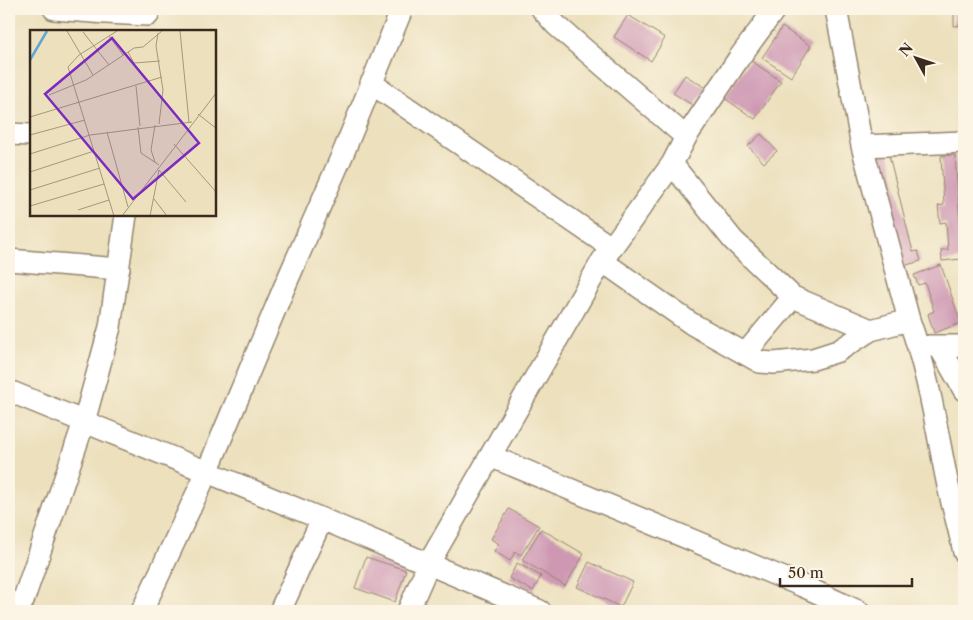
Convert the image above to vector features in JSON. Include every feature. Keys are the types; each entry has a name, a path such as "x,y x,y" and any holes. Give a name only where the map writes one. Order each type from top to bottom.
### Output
{"street":[{"path":"54,9 147,18"},
{"path":"142,611 207,472 344,151 402,9"},
{"path":"542,9 556,25 686,137"},
{"path":"408,611 429,563 607,255 672,164 686,137 738,58 775,9"},
{"path":"836,9 862,146 909,320 964,390"},
{"path":"371,83 607,255 692,324 760,362 774,363 813,359 838,351 871,330 909,320"},
{"path":"9,134 30,135"},
{"path":"862,146 964,142"},
{"path":"672,164 733,240 793,297 871,330"},
{"path":"23,601 84,422 110,328 126,216"},
{"path":"9,260 119,269"},
{"path":"745,354 793,297"},
{"path":"929,346 964,346"},
{"path":"929,346 935,411 964,552"},
{"path":"9,392 429,563 539,611"},
{"path":"490,456 805,587 858,611"},
{"path":"280,611 322,519"}],"building":[{"path":"954,9 964,9 964,25 954,26"},
{"path":"628,15 665,38 651,61 614,37"},
{"path":"782,27 811,46 791,77 762,58"},
{"path":"750,60 781,81 755,119 724,98"},
{"path":"685,75 706,88 694,106 673,93"},
{"path":"761,134 777,151 764,163 748,146"},
{"path":"888,151 913,252 918,251 921,261 903,266 875,154"},
{"path":"955,155 960,223 964,223 964,237 959,237 961,259 942,261 941,250 948,250 946,222 940,223 938,206 944,205 941,156"},
{"path":"941,265 961,323 934,333 928,314 934,311 925,283 918,285 914,275"},
{"path":"509,509 539,526 521,555 515,552 510,561 494,551 499,544 491,539"},
{"path":"541,529 584,554 565,586 522,560"},
{"path":"366,557 406,570 395,602 355,588"},
{"path":"589,562 633,582 621,607 577,587"},
{"path":"517,563 541,576 533,591 509,578"}]}
